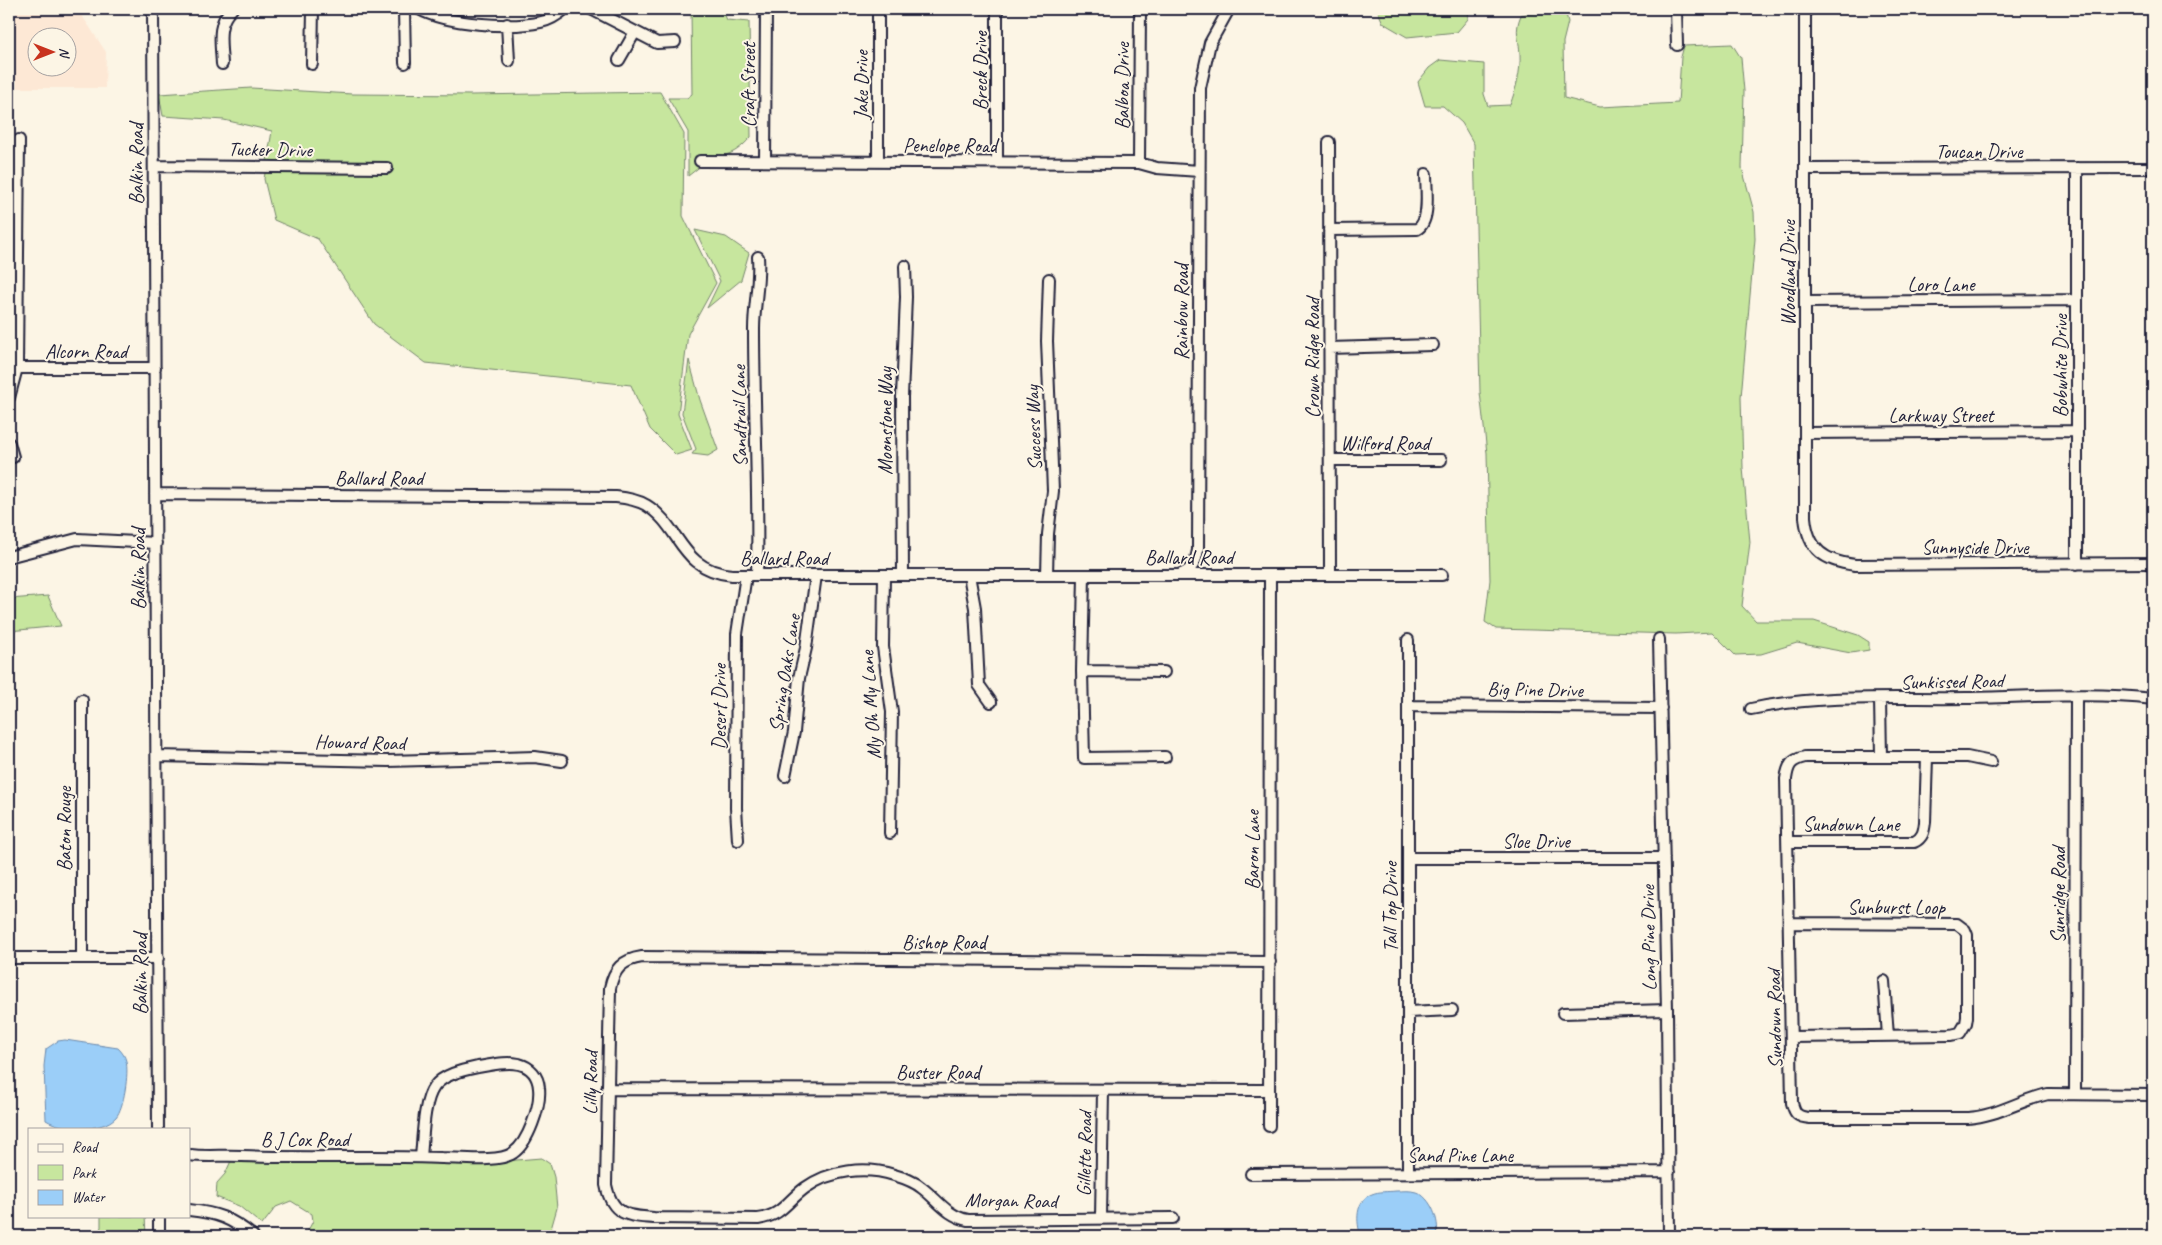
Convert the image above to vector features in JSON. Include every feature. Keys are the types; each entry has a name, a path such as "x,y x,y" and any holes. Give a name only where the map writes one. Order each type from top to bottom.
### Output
{"street":[{"name":"Balkin Road","path":"153,9 158,1128"},
{"path":"222,64 221,30 226,15 232,9"},
{"path":"312,64 313,9"},
{"path":"404,9 405,64"},
{"path":"419,9 450,20 467,23 507,24 540,23 565,9"},
{"path":"592,9 656,43 675,42"},
{"name":"Craft Street","path":"765,161 766,9"},
{"name":"Jake Drive","path":"878,9 878,162"},
{"name":"Breck Drive","path":"997,9 997,162"},
{"name":"Balboa Drive","path":"1139,164 1140,9"},
{"name":"Rainbow Road","path":"1181,574 1190,570 1196,562 1198,550 1198,170 1200,88 1210,43 1229,9"},
{"path":"1676,9 1677,45"},
{"name":"Woodland Drive","path":"1805,9 1804,517 1808,536"},
{"path":"507,24 509,61"},
{"path":"619,60 635,32"},
{"path":"9,398 17,368 13,299 20,140"},
{"name":"Crown Ridge Road","path":"1329,142 1330,575"},
{"name":"Penelope Road","path":"700,160 1139,164 1157,168 1198,170"},
{"name":"Tucker Drive","path":"154,166 387,168"},
{"name":"Bobwhite Drive","path":"2077,168 2077,564"},
{"name":"Toucan Drive","path":"1805,169 2153,168"},
{"path":"1329,230 1410,230 1421,227 1426,216 1426,174"},
{"name":"Sandtrail Lane","path":"757,575 759,507 754,326 759,269 758,257"},
{"name":"Moonstone Way","path":"903,575 902,397 906,297 905,266"},
{"name":"Success Way","path":"1047,575 1048,534 1053,490 1047,341 1049,279"},
{"name":"Loro Lane","path":"1805,302 2077,300"},
{"path":"1330,348 1434,345"},
{"name":"Alcorn Road","path":"17,368 154,368"},
{"name":"Larkway Street","path":"1805,433 2077,431"},
{"path":"9,443 13,457"},
{"name":"Wilford Road","path":"1330,460 1441,460"},
{"name":"Ballard Road","path":"155,494 616,497 632,499 651,508 691,557 704,568 720,574 1442,575"},
{"name":"Sunnyside Drive","path":"1808,536 1815,548 1830,559 1855,565 2153,563"},
{"path":"12,556 77,539 156,543"},
{"name":"Desert Drive","path":"738,840 736,808 736,634 746,575"},
{"name":"Spring Oaks Lane","path":"785,776 794,732 799,678 806,648 816,575"},
{"name":"My Oh My Lane","path":"884,575 883,647 892,712 890,834"},
{"path":"969,575 975,608 979,685 991,702"},
{"path":"1084,575 1082,670 1084,758 1165,757"},
{"name":"Baron Lane","path":"1269,1126 1270,575"},
{"name":"Long Pine Drive","path":"1659,639 1667,1010 1669,1236"},
{"name":"Tall Top Drive","path":"1408,640 1408,1173"},
{"path":"1082,670 1164,672"},
{"name":"Sunkissed Road","path":"1751,709 1791,702 1880,699 2076,697 2153,699"},
{"name":"Sunridge Road","path":"2075,1094 2076,697"},
{"path":"1880,699 1881,757"},
{"name":"Baton Rouge","path":"82,700 82,958"},
{"name":"Big Pine Drive","path":"1408,706 1661,708"},
{"name":"Howard Road","path":"156,756 388,761 535,757 562,761"},
{"name":"Sundown Road","path":"1991,762 1967,757 1805,757 1795,760 1790,764 1786,779 1792,1103 1795,1113 1800,1118 1968,1118 1985,1117 2033,1097 2048,1094 2153,1095"},
{"name":"Sundown Lane","path":"1788,842 1914,842 1918,840 1924,832 1927,757"},
{"name":"Sloe Drive","path":"1408,858 1664,858"},
{"name":"Sunburst Loop","path":"1790,923 1957,924 1965,930 1968,936 1967,1016 1963,1031 1951,1035 1791,1037"},
{"path":"9,958 158,958"},
{"name":"Bishop Road","path":"619,966 633,958 1270,962"},
{"name":"Lilly Road","path":"611,1204 606,1185 610,988 614,972 619,966"},
{"path":"1884,981 1888,1036"},
{"path":"1408,1012 1452,1010"},
{"path":"1564,1013 1667,1010"},
{"name":"B J Cox Road","path":"190,1155 313,1158 496,1158 512,1154 529,1132 538,1106 539,1086 533,1072 521,1064 497,1064 461,1070 434,1085 429,1096 421,1157"},
{"name":"Buster Road","path":"607,1088 1269,1090"},
{"name":"Gillette Road","path":"1101,1218 1103,1090"},
{"name":"Morgan Road","path":"611,1204 618,1210 638,1217 758,1219 772,1217 806,1188 821,1180 855,1170 891,1174 910,1181 920,1186 956,1218 968,1220 1173,1218"},
{"name":"Sand Pine Lane","path":"1251,1174 1669,1172"},
{"path":"190,1210 209,1212 226,1217 253,1236"},
{"path":"159,1218 159,1236"}],"shaded area":[{"path":"9,9 79,11 106,52 105,88 9,88"}],"green space":[{"path":"691,9 722,9 727,20 749,22 751,137 732,153 720,156 695,156 695,165 702,165 688,176 688,132 668,98 687,98 692,94"},
{"path":"1377,9 1469,9 1468,19 1457,32 1407,37 1383,23"},
{"path":"1553,9 1565,10 1568,22 1563,42 1564,98 1600,107 1678,103 1681,57 1684,46 1732,44 1741,58 1744,91 1742,168 1754,212 1755,239 1741,397 1743,468 1750,542 1742,606 1756,621 1814,621 1858,635 1869,642 1869,650 1851,653 1797,643 1761,654 1735,655 1712,632 1676,634 1496,629 1485,622 1490,580 1487,453 1480,392 1474,144 1462,123 1443,106 1425,106 1418,82 1429,68 1440,60 1484,64 1484,94 1488,106 1510,105 1520,67 1517,30 1521,15"},
{"path":"251,88 352,94 472,95 660,92 684,134 683,216 716,283 688,334 678,414 692,450 676,455 650,429 631,385 426,363 374,324 318,239 274,220 264,179 272,131 224,120 163,116 159,94"},
{"path":"695,230 726,237 749,253 741,280 707,308 720,281"},
{"path":"689,360 700,400 718,450 708,456 692,454 696,449 682,413"},
{"path":"48,596 61,626 9,631 9,599"},
{"path":"541,1158 550,1164 554,1177 557,1208 549,1236 305,1236 313,1221 312,1214 291,1201 276,1207 262,1225 239,1206 216,1197 217,1183 225,1174 231,1161 505,1161"},
{"path":"101,1218 145,1218 146,1236 97,1236 101,1227"}],"water":[{"path":"65,1040 118,1048 124,1056 127,1074 119,1113 101,1126 71,1128 46,1120 44,1066 46,1049 58,1041"},
{"path":"1414,1191 1421,1195 1430,1204 1436,1217 1437,1236 1361,1236 1358,1225 1358,1212 1362,1201 1366,1197 1381,1192"}]}
